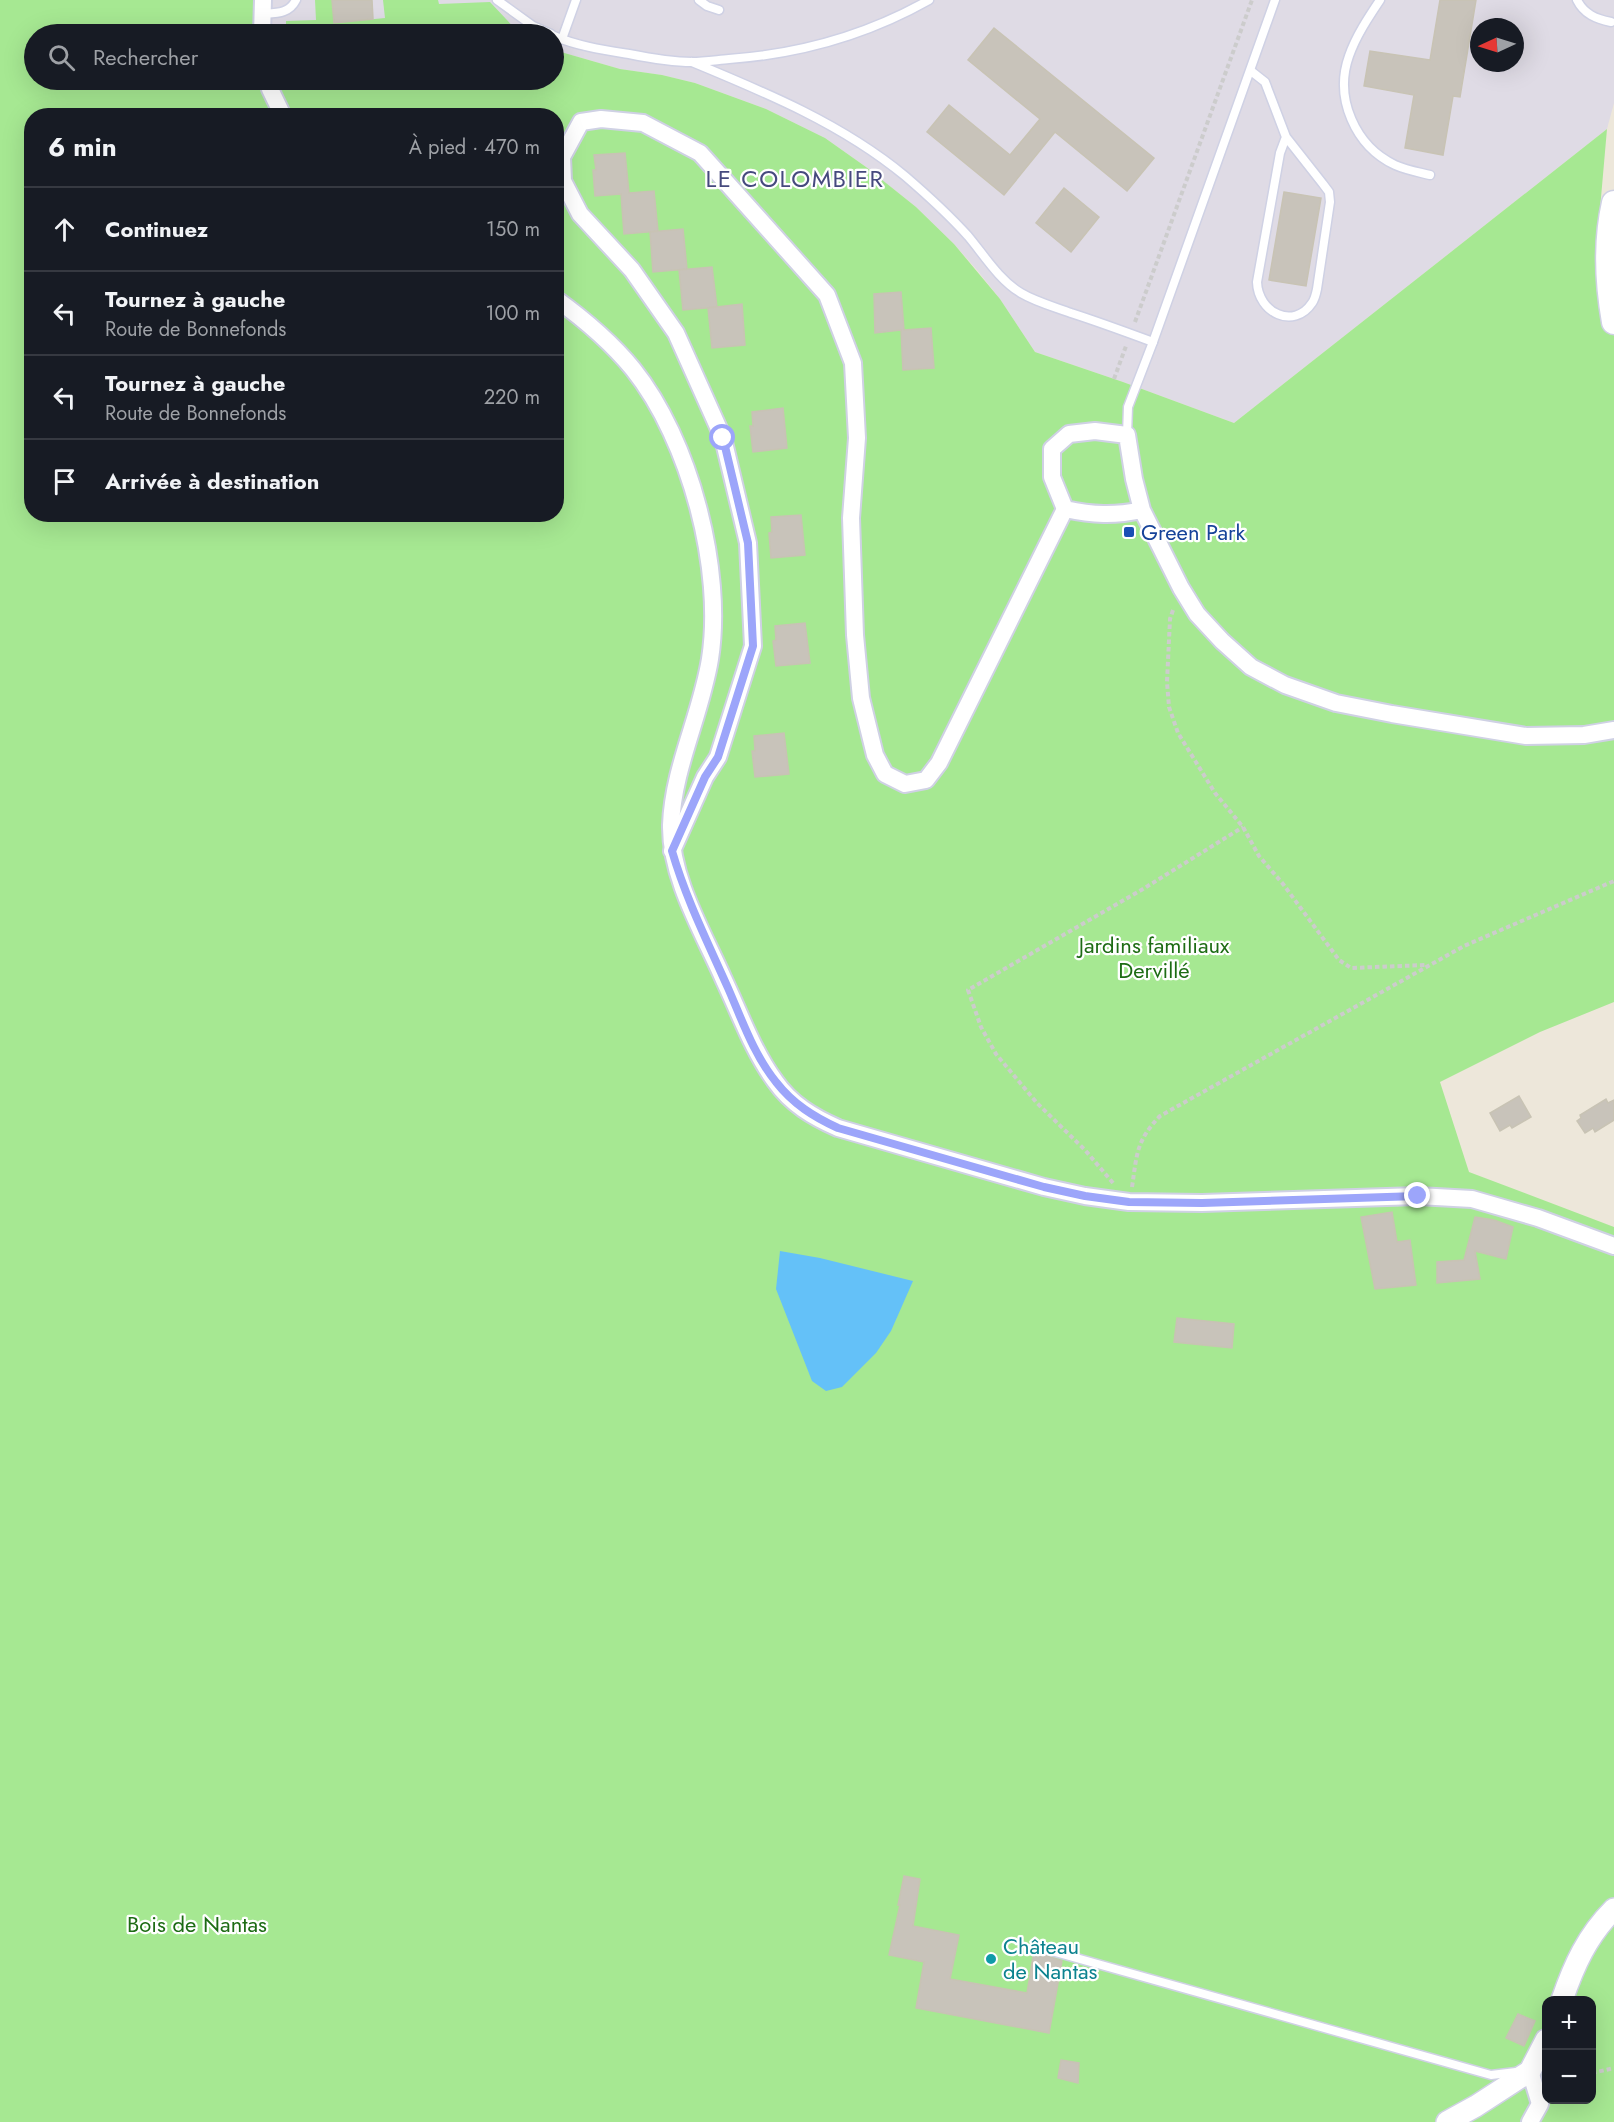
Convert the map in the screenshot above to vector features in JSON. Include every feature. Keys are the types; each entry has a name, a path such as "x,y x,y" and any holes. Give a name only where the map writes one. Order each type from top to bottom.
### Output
{"main road":[{"path":"1614,202 1609,225 1607,270 1614,322"}],"street":[{"path":"262,7 262,24"},
{"path":"271,90 280,108"},
{"path":"564,153 581,122 602,119 643,123 700,153 827,295 853,363 857,438 851,518 855,635 861,698 876,755 885,774 905,784 926,780 939,763 1065,509 1052,477 1052,448 1069,434 1095,431 1127,435 1142,510 1181,588 1203,621 1251,667 1285,685 1336,704 1526,736 1584,735 1614,730"},
{"path":"564,183 580,214 632,270 676,333 723,438 748,543 753,646 718,757 705,777 672,851"},
{"path":"564,306 612,345 635,371 671,434 702,520 711,574 714,606 713,632 706,683 672,802 672,851 683,888 758,1055 776,1082 794,1102 815,1118 838,1128 1044,1187 1085,1196 1129,1202 1202,1203 1418,1196 1472,1199 1538,1218 1613,1244"},
{"path":"1065,509 1091,515 1124,514 1142,510"},
{"path":"1564,1996 1571,1974 1596,1928 1614,1909"},
{"path":"1447,2122 1530,2071 1542,2048"},
{"path":"1530,2071 1540,2104 1530,2122"}],"lane":[{"path":"262,7 285,12 296,0"},
{"path":"497,0 529,24"},
{"path":"562,24 576,0"},
{"path":"699,0 719,10"},
{"path":"564,39 604,50 692,62 784,53 874,27 928,0"},
{"path":"1127,435 1128,407 1275,0"},
{"path":"1380,0 1357,36 1348,59 1344,95 1346,107 1350,120 1363,139 1379,154 1393,164 1430,175"},
{"path":"1577,0 1588,14 1611,22"},
{"path":"692,62 830,124 867,148 904,176 967,234 1000,275 1019,292 1040,302 1153,342"},
{"path":"1251,71 1265,82 1286,137 1329,192 1330,202 1313,302 1302,312 1283,315 1274,314 1263,304 1257,290 1257,282 1280,153 1286,137"},
{"path":"1048,1950 1491,2075 1530,2071"}],"path":[{"path":"1114,379 1252,0"},
{"path":"1181,588 1170,619 1167,682 1169,707 1178,733 1215,793 1243,827 1259,856 1340,960 1352,968 1427,965"},
{"path":"1129,1202 1085,1150 1036,1103 996,1054 981,1027 968,990 1243,827"},
{"path":"1129,1202 1137,1151 1145,1132 1160,1116 1378,995 1427,965 1464,946 1614,881"},
{"path":"1596,2072 1614,2068"}],"shaded area":[{"path":"272,0 1614,0 1614,103 1607,129 1234,423 1035,352 1000,299 954,244 916,207 866,167 825,138 766,109 695,83 662,75 620,69 564,53 564,24 269,24"}],"green space":[{"path":"0,0 272,0 269,24 24,24 24,90 564,90 564,53 620,69 662,75 695,83 766,109 825,138 866,167 916,207 954,244 1000,299 1035,352 1234,423 1607,129 1600,209 1614,202 1614,1002 1540,1032 1440,1082 1469,1172 1614,1227 1614,2122 0,2122"},
{"path":"315,0 332,0 334,23 385,18 383,0 438,0 439,4 490,2 511,24 286,24 286,21 316,20"}],"water":[{"path":"780,1251 820,1258 913,1281 891,1331 876,1353 842,1387 826,1391 812,1381 776,1289"}],"building":[{"path":"332,0 372,0 373,19 334,23"},
{"path":"1440,0 1476,0 1473,18 1470,18 1470,36 1460,97 1453,96 1443,155 1405,148 1414,95 1364,86 1370,51 1430,60"},
{"path":"994,28 1154,158 1127,191 1055,132 1004,195 927,132 949,105 1010,155 1040,119 968,60"},
{"path":"625,153 629,193 654,191 658,231 624,234 621,194 595,196 594,155"},
{"path":"1064,188 1099,217 1071,252 1036,223"},
{"path":"1284,192 1321,198 1306,286 1269,280"},
{"path":"683,229 687,269 653,272 650,232"},
{"path":"712,267 717,307 683,310 679,270"},
{"path":"901,292 904,330 931,328 934,368 903,370 901,330 875,333 874,294"},
{"path":"742,304 745,345 712,348 708,308"},
{"path":"783,408 787,448 753,452 750,426 753,426 752,412"},
{"path":"801,515 805,555 771,558 769,533 772,532 771,517"},
{"path":"805,623 810,663 776,666 773,641 776,640 775,626"},
{"path":"784,733 789,774 755,777 752,751 755,751 754,736"},
{"path":"1519,1096 1531,1117 1512,1128 1510,1125 1500,1131 1490,1113"},
{"path":"1606,1099 1608,1103 1614,1100 1614,1120 1595,1132 1593,1128 1585,1133 1577,1121 1581,1118 1580,1115"},
{"path":"1392,1212 1397,1242 1410,1240 1416,1285 1375,1289 1361,1217"},
{"path":"1475,1217 1494,1220 1513,1227 1506,1259 1475,1251 1480,1279 1437,1283 1437,1262 1464,1260"},
{"path":"1177,1318 1234,1324 1232,1348 1174,1342"},
{"path":"904,1876 920,1879 913,1926 959,1935 950,1979 1027,1993 1034,1951 1062,1961 1049,2033 916,2008 924,1962 889,1955"},
{"path":"1518,2014 1535,2021 1524,2046 1506,2038"},
{"path":"1061,2060 1079,2063 1078,2083 1058,2078"}],"place":[{"name":"Green Park","path":"1129,532"},
{"name":"Château de Nantas","path":"991,1959"}],"district":[{"name":"LE COLOMBIER","path":"795,178"}],"route":[{"path":"723,438 748,543 753,646 718,757 705,777 672,851 683,888 758,1055 776,1082 794,1102 815,1118 838,1128 1044,1187 1085,1196 1129,1202 1202,1203 1418,1196"}],"park label":[{"name":"Jardins familiaux Dervillé","path":"1154,958"},
{"name":"Bois de Nantas","path":"197,1924"}]}
